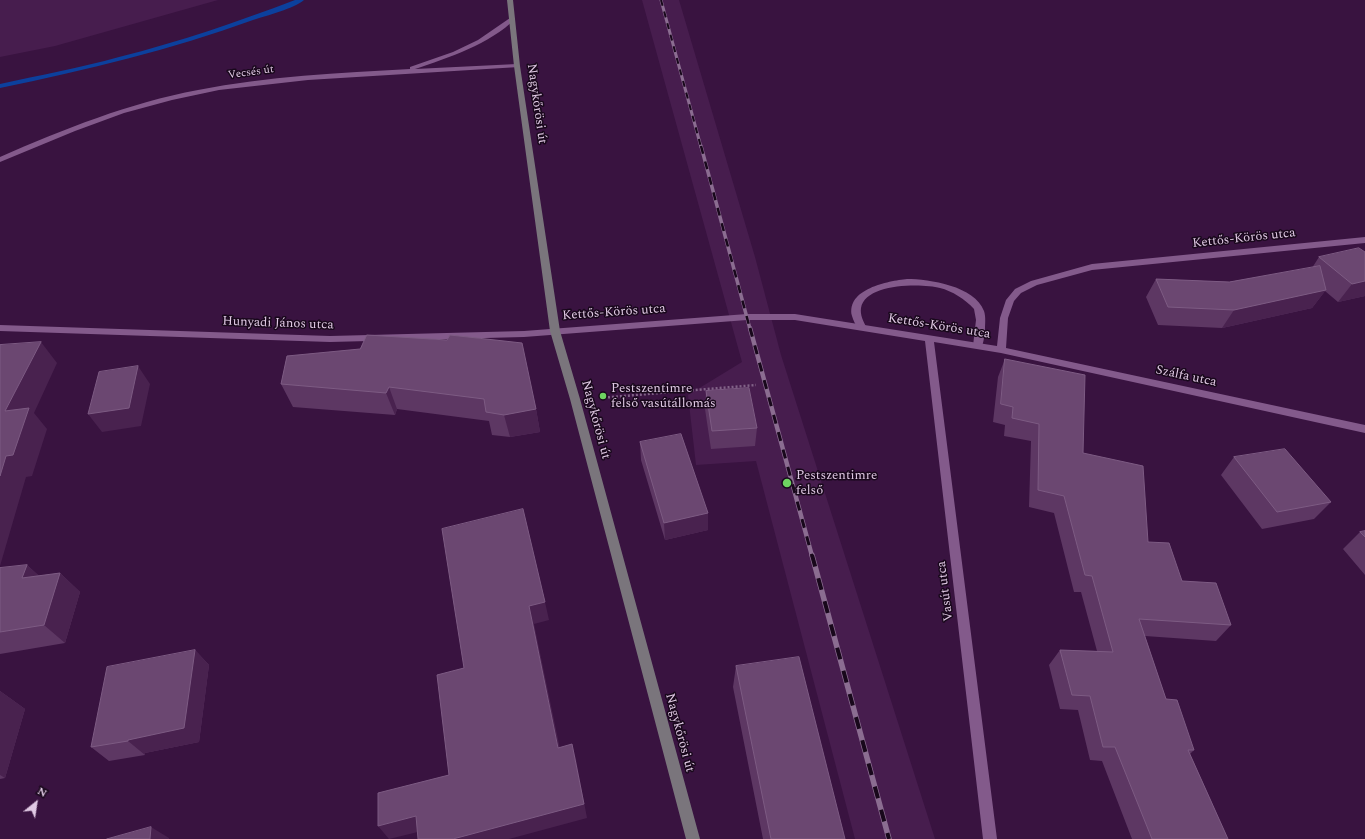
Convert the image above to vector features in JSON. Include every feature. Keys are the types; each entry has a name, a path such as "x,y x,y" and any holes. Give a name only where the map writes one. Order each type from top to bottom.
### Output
{"main road":[{"name":"Nagykőrösi út","path":"510,0 517,66 554,331 575,399 693,839"}],"street":[{"path":"400,72 455,53 480,41 512,19"},
{"name":"Vecsés út","path":"0,160 59,133 97,119 147,104 196,92 255,82 517,66"},
{"name":"Kettős-Körös utca","path":"554,331 747,317 795,317 1001,350 1004,318 1010,300 1018,291 1034,283 1092,267 1365,240"},
{"path":"862,328 858,322 857,307 861,298 868,292 893,283 918,282 936,284 952,288 975,304 980,312 978,346"},
{"name":"Hunyadi János utca","path":"0,328 330,339 524,334 554,331"},
{"name":"Vasút utca","path":"929,339 990,839"},
{"name":"Szálfa utca","path":"1001,350 1365,429"}],"path":[{"path":"575,399 756,385"}],"shaded area":[{"path":"0,0 218,0 55,46 0,57"},
{"path":"642,0 679,0 755,257 781,355 935,839 855,839 756,461 696,465 688,395 742,362"}],"building":[{"path":"1359,248 1365,252 1365,281 1352,284 1319,257"},
{"path":"1320,266 1326,290 1234,310 1168,307 1156,279 1229,282"},
{"path":"367,335 447,340 450,335 522,343 536,409 504,415 486,412 484,399 389,387 386,393 281,384 287,356 360,349"},
{"path":"41,342 5,411 29,408 13,455 6,456 0,476 0,345"},
{"path":"1005,359 1085,375 1083,453 1143,466 1148,542 1169,543 1182,581 1216,583 1231,625 1139,619 1166,699 1177,700 1194,750 1188,750 1228,839 1152,839 1115,747 1103,747 1090,696 1072,695 1060,650 1113,652 1092,576 1085,575 1064,496 1038,490 1039,424 1012,418 1013,407 1001,404"},
{"path":"138,366 129,408 88,414 99,372"},
{"path":"749,388 757,428 712,431 706,391"},
{"path":"681,434 708,513 664,523 640,442"},
{"path":"1285,449 1331,502 1277,512 1234,457"},
{"path":"523,509 545,602 529,606 558,748 572,744 584,804 453,839 418,839 416,816 378,826 378,793 449,775 437,675 464,668 442,529"},
{"path":"1365,531 1365,537 1360,532"},
{"path":"27,565 22,578 60,573 44,625 0,632 0,568"},
{"path":"195,650 184,728 128,741 91,747 107,667"},
{"path":"799,657 845,839 771,839 736,666"},
{"path":"151,827 150,839 107,839"}],"waterway":[{"path":"0,86 122,59 221,29 301,0"}],"railway":[{"path":"661,0 701,147"},
{"path":"701,146 750,329"},
{"path":"750,328 812,556"},
{"path":"812,555 889,839"}],"place":[{"name":"Pestszentimre felső vasútállomás","path":"603,396"},
{"name":"Pestszentimre felső","path":"787,483"}]}
